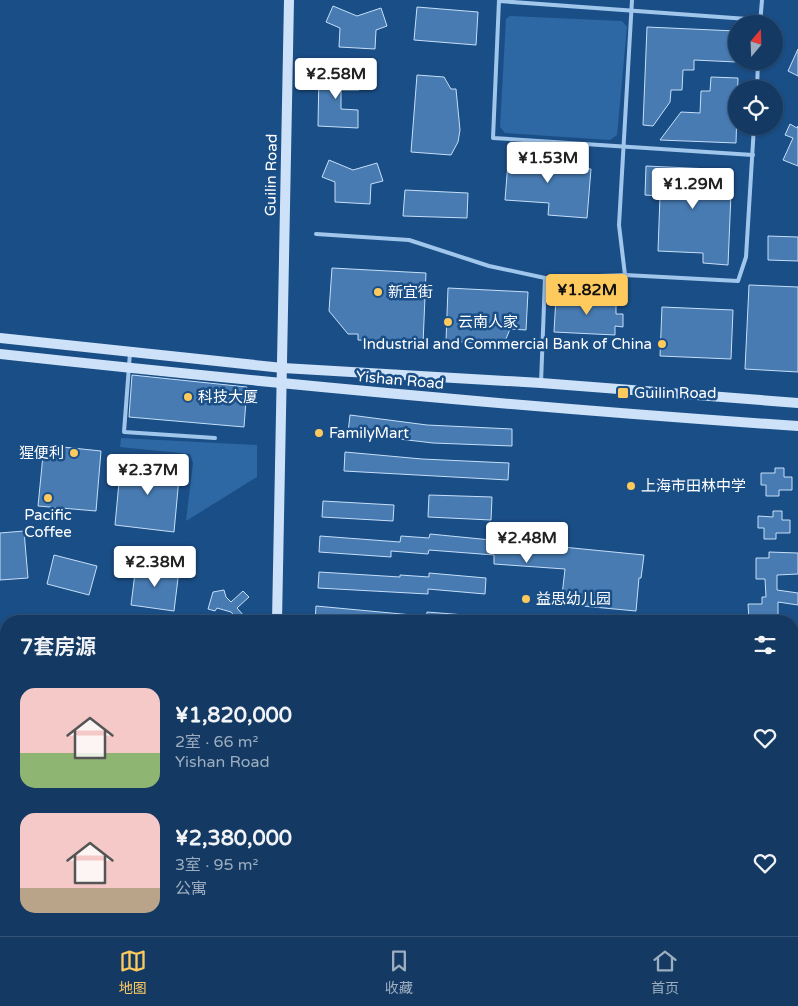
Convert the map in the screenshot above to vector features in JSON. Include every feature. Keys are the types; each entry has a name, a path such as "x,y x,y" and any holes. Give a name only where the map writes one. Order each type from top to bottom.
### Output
{"main road":[{"name":"Guilin Road","path":"276,615 278,463 283,368 289,0"},
{"name":"Yishan Road","path":"0,338 283,368 541,383 798,403"},
{"name":"Yishan Road","path":"0,354 282,384 501,404 798,426"}],"lane":[{"path":"728,19 499,0 493,138 753,155"},
{"path":"625,275 619,226 632,0"},
{"path":"761,15 762,0"},
{"path":"316,234 409,240 489,266 545,278 625,275 738,281 746,257 754,135"},
{"path":"541,383 545,278"},
{"path":"130,353 124,432 215,438"}],"shaded area":[{"path":"510,16 622,21 627,27 617,135 610,140 505,133 500,127 506,19"},
{"path":"121,438 257,445 257,477 186,521 193,463 190,454 120,447"}],"building":[{"path":"333,6 357,16 381,8 387,26 376,30 375,49 339,47 340,28 326,22"},
{"path":"417,7 478,12 476,45 414,40"},
{"path":"647,27 728,31 728,62 694,60 694,70 683,70 682,90 671,90 670,102 653,126 643,125"},
{"path":"798,49 798,76 788,71"},
{"path":"319,72 360,74 359,90 341,90 341,109 358,110 358,128 318,126"},
{"path":"417,75 444,77 451,89 456,89 460,130 458,142 451,155 411,152"},
{"path":"711,77 738,78 738,80 728,80 728,135 736,135 736,143 660,140 681,112 700,113 701,91 710,91"},
{"path":"790,124 797,128 798,126 798,166 783,160 793,138 785,135"},
{"path":"509,150 546,153 545,165 591,169 587,218 548,215 549,203 505,200"},
{"path":"329,160 353,170 377,163 383,181 371,184 370,204 335,202 335,182 322,177"},
{"path":"646,166 732,170 728,265 703,263 703,253 658,251 660,196 645,195"},
{"path":"405,190 468,193 467,218 403,216"},
{"path":"768,236 798,237 798,261 768,260"},
{"name":"新宜街","path":"332,268 426,273 423,344 358,340 358,334 348,334 329,311"},
{"path":"749,285 798,287 798,372 745,369"},
{"path":"448,288 528,292 526,330 510,329 504,344 446,341"},
{"path":"556,297 616,300 616,314 623,314 623,327 615,326 615,335 554,332"},
{"path":"662,307 733,310 731,359 660,356"},
{"name":"科技大厦","path":"132,375 247,387 244,427 129,417"},
{"path":"350,415 427,425 512,429 512,446 433,443 348,433"},
{"path":"44,445 101,451 96,511 38,506"},
{"path":"345,452 422,459 509,463 508,480 344,471"},
{"path":"121,461 180,467 174,532 115,525"},
{"path":"775,468 784,468 784,477 792,477 792,490 779,490 779,496 766,496 766,485 761,485 761,473 775,473"},
{"path":"429,495 492,497 491,520 428,517"},
{"path":"323,501 394,505 393,521 322,517"},
{"path":"773,511 782,511 782,520 790,520 790,533 776,533 776,539 764,539 764,528 758,528 758,516 773,517"},
{"path":"24,531 28,578 0,580 0,533"},
{"path":"430,534 644,555 641,578 639,578 636,611 561,604 565,569 494,564 494,555 429,550 428,554 391,551 391,557 319,552 320,536 400,542 401,536 429,538"},
{"path":"769,552 798,553 798,574 777,575 777,590 798,593 798,605 778,602 778,615 749,615 748,604 762,604 762,597 766,597 765,579 756,579 756,558 769,558"},
{"path":"54,555 97,566 89,595 47,584"},
{"path":"136,565 179,570 174,611 131,605"},
{"path":"319,572 400,577 400,575 429,577 429,573 486,578 485,594 428,589 428,594 318,588"},
{"path":"224,590 226,597 231,602 243,591 249,597 237,608 243,615 234,615 231,612 217,608 215,611 208,609 213,592"},
{"path":"316,606 412,615 315,615"},
{"path":"427,612 465,615 427,615"}],"place":[{"name":"新宜街","path":"378,292"},
{"name":"云南人家","path":"448,322"},
{"name":"Industrial and Commercial Bank of China","path":"662,344"},
{"name":"Guilin Road","path":"623,393"},
{"name":"科技大厦","path":"188,397"},
{"name":"FamilyMart","path":"319,433"},
{"name":"猩便利","path":"74,453"},
{"name":"上海市田林中学","path":"631,486"},
{"name":"Pacific Coffee","path":"48,498"},
{"name":"益思幼儿园","path":"526,599"}]}
